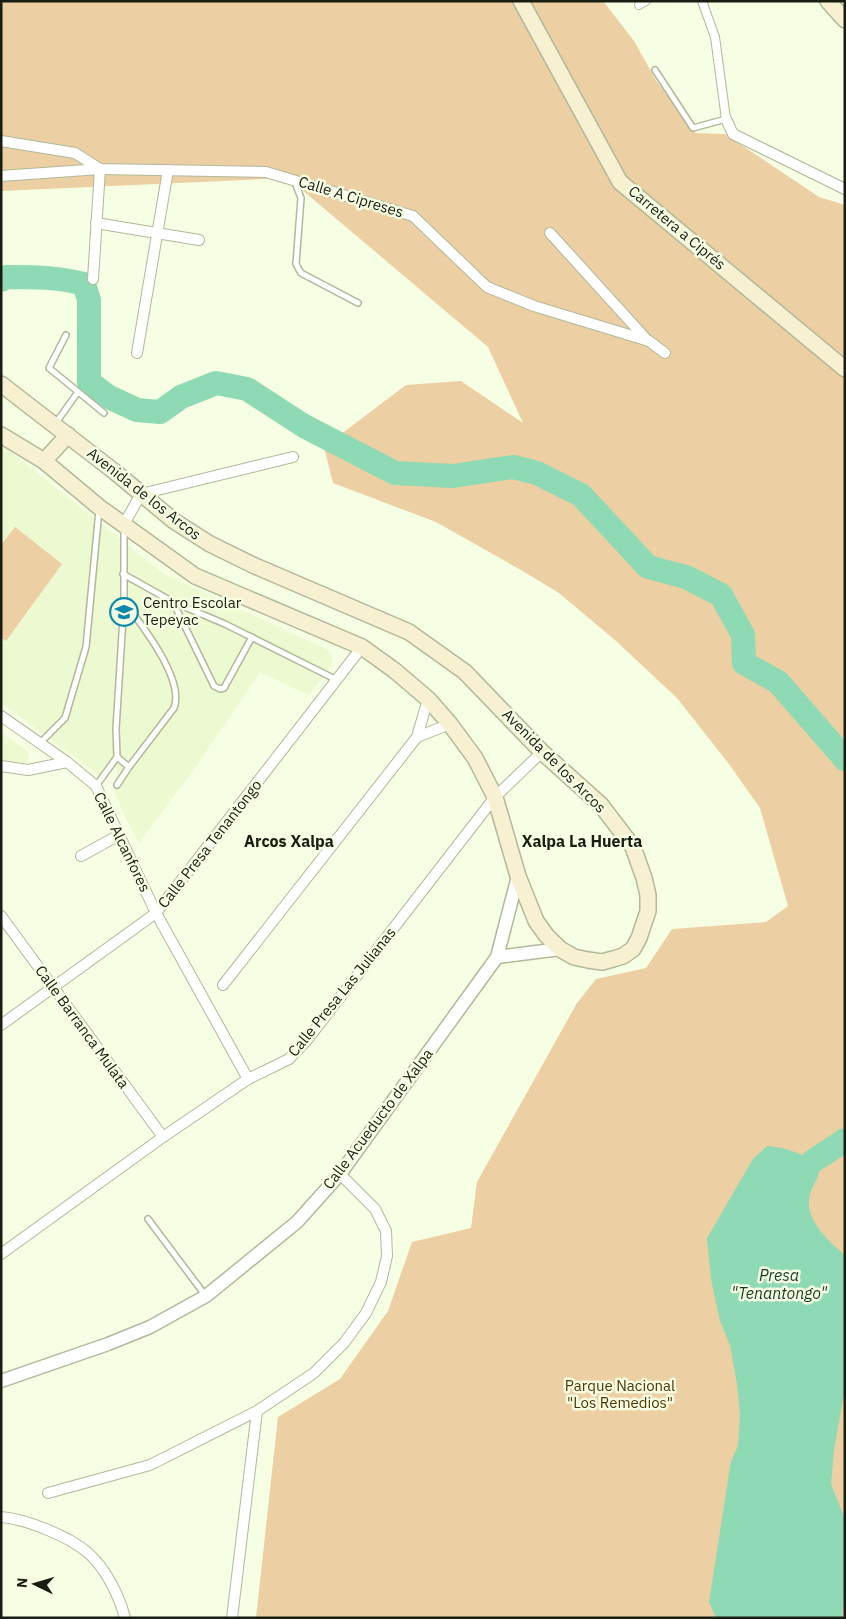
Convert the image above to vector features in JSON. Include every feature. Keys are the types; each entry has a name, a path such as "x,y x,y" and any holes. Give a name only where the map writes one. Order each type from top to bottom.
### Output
{"main road":[{"name":"Carretera a Ciprés","path":"521,1 620,182 845,369"},
{"path":"830,2 845,20"},
{"name":"Avenida de los Arcos","path":"1,384 174,520 210,544 255,566 409,632 465,672 542,752 601,805 633,847 648,895 648,911 642,932 633,949 623,956 602,962 574,958 560,950 546,935 536,921 518,876 495,798 475,758 450,724 428,699 394,670 362,647 195,576 99,507 44,461 1,435"},
{"path":"44,461 68,435"}],"street":[{"path":"702,1 715,37 726,119 733,134 845,189"},
{"path":"1,141 75,153 100,169 93,279"},
{"name":"Calle A Cipreses","path":"1,176 100,169 266,172 413,216 487,287 534,306 649,341 666,353"},
{"path":"137,353 168,170"},
{"path":"96,223 199,240"},
{"path":"550,233 649,341"},
{"path":"124,524 141,494 293,457"},
{"name":"Calle Presa Tenantongo","path":"1,1025 156,913 362,647"},
{"path":"223,985 417,737 428,699"},
{"name":"Calle Alcanfores","path":"1,716 67,762 96,786 156,913 248,1079"},
{"path":"417,737 450,724"},
{"name":"Calle Presa Las Julianas","path":"1,1254 163,1136 248,1079 289,1060 307,1040 495,798 542,752"},
{"path":"1,766 28,770 67,762"},
{"path":"81,856 119,835"},
{"name":"Calle Acueducto de Xalpa","path":"1,1381 108,1344 150,1327 206,1296 297,1222 340,1174 498,958 518,876"},
{"name":"Calle Barranca Mulata","path":"1,916 163,1136"},
{"path":"498,958 560,950"},
{"path":"48,1493 150,1465 257,1411 314,1373 344,1342 366,1312 381,1282 387,1256 386,1232 375,1209 340,1174"},
{"path":"232,1618 257,1411"},
{"path":"1,1517 51,1530 86,1551 105,1573 122,1605 125,1618"}],"lane":[{"path":"655,70 693,128 726,119"},
{"path":"294,180 301,198 296,264 301,273 358,303"},
{"path":"66,335 49,368 104,413"},
{"path":"54,425 78,392"},
{"path":"40,743 65,718 86,647 99,507"},
{"path":"96,786 117,757 116,730 124,602 124,524"},
{"path":"123,574 173,602 252,637 338,680"},
{"path":"117,785 128,767 177,702 176,692 164,659 124,602"},
{"path":"173,602 214,686 220,689 224,688 252,637"},
{"path":"117,757 128,767"},
{"path":"148,1219 206,1296"}],"shaded area":[{"name":"Centro Escolar Tepeyac","path":"1,444 164,574 328,650 332,656 332,664 309,695 260,672 192,772 139,843 125,817 114,790 117,770 114,766 102,767 101,776 1,703"},
{"path":"1,732 27,751 29,759 25,763 1,760"}],"green space":[{"name":"Parque Nacional \"Los Remedios\"","path":"1,1 603,1 634,41 657,82 696,133 725,134 819,197 845,205 845,1618 256,1618 278,1417 340,1379 388,1311 412,1242 471,1228 477,1182 577,1003 596,979 646,968 672,929 766,922 788,906 760,808 729,764 677,698 616,641 559,593 436,522 333,483 324,447 406,385 461,381 523,423 488,347 288,178 1,191"},
{"path":"15,527 62,564 6,641 1,637 1,545"}],"water":[{"name":"Presa \"Tenantongo\"","path":"767,1146 794,1152 819,1165 818,1176 810,1194 810,1212 818,1228 845,1255 845,1388 834,1450 831,1484 845,1519 845,1587 842,1618 716,1618 709,1602 731,1461 738,1446 740,1415 730,1345 720,1321 711,1279 707,1238 753,1159"}],"waterway":[{"path":"1,280 6,277 36,277 84,284 89,300 89,382 109,397 137,410 160,412 181,397 216,383 247,389 304,426 395,473 453,476 513,467 537,473 581,495 648,567 686,577 721,595 743,635 744,663 778,682 845,759"},
{"path":"813,1161 845,1140"}],"place":[{"name":"Centro Escolar Tepeyac","path":"124,612"}],"district":[{"name":"Arcos Xalpa","path":"289,841"},
{"name":"Xalpa La Huerta","path":"582,841"}]}
